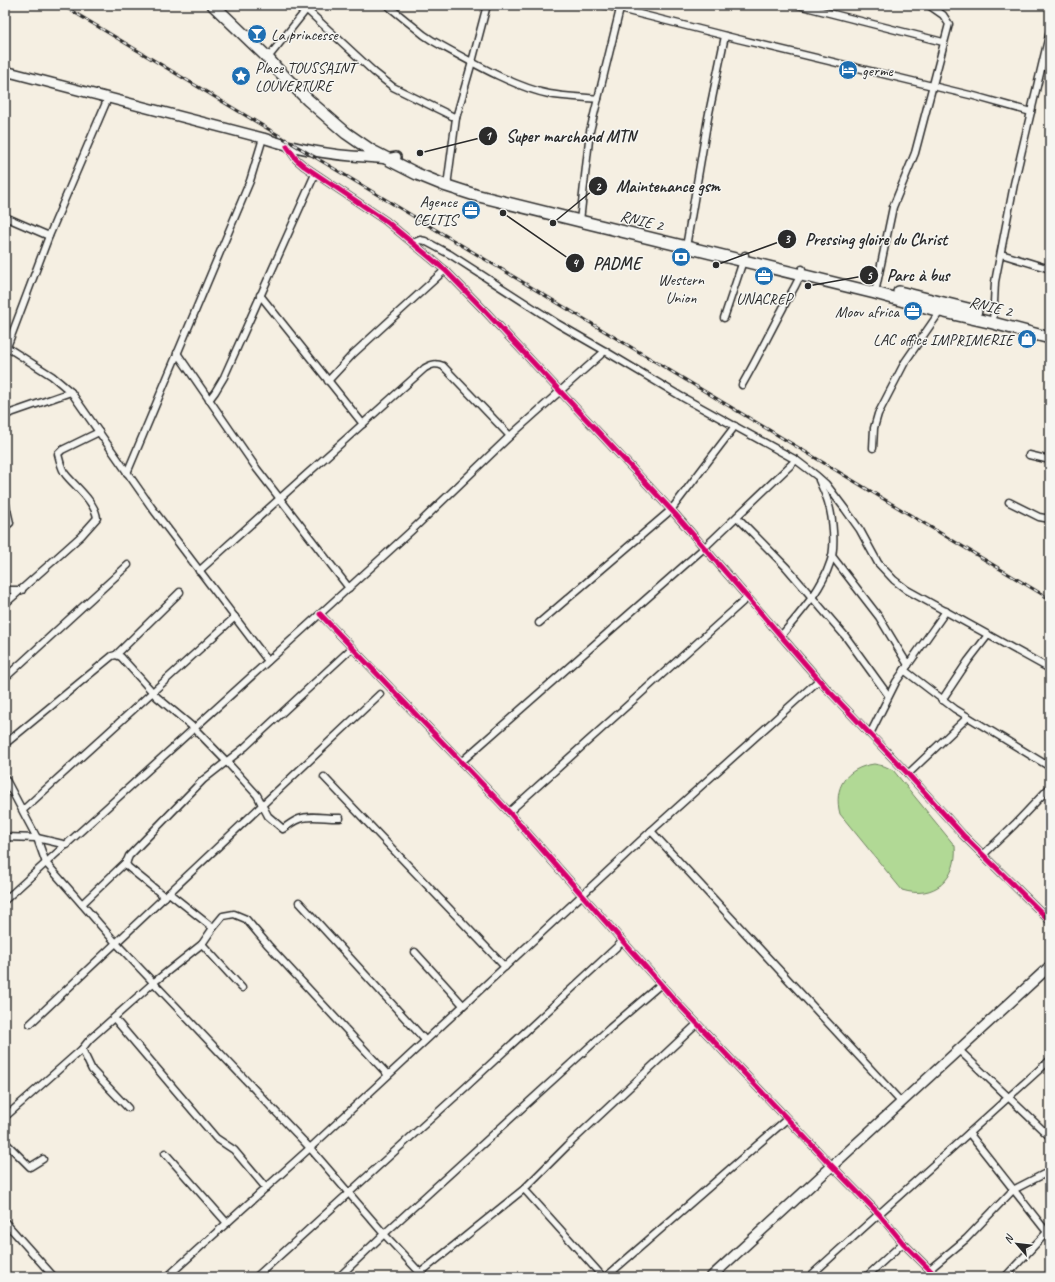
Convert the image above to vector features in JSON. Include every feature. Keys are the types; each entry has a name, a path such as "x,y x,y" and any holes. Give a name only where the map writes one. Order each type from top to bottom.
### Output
{"highway":[{"name":"RNIE 2","path":"213,5 268,57 308,100 334,123 357,141 392,158 417,174 447,183 476,195 580,218 994,319 1036,331 1050,338"},
{"name":"RNIE 2","path":"1036,331 1050,330"}],"main road":[{"path":"5,71 263,138 287,146 350,157 392,158"},
{"path":"711,1277 1050,966"}],"street":[{"path":"387,5 424,35 472,62 527,88 548,94 598,98"},
{"path":"447,183 456,118 487,5"},
{"path":"604,5 620,7 725,36 974,96 1031,112"},
{"path":"798,5 943,42"},
{"path":"876,290 893,207 915,153 943,42 949,24 943,14 930,6"},
{"path":"268,57 308,7 374,72 394,87 456,118"},
{"path":"580,218 590,131 620,7"},
{"path":"994,319 995,282 1014,184 1031,112 1048,50 1050,31"},
{"path":"686,244 708,118 725,36"},
{"path":"108,98 48,236 6,346 52,376 71,392 152,508 268,661"},
{"path":"127,473 250,181 263,138"},
{"path":"287,146 296,159 315,174 371,210 445,270 561,391 671,510 827,689 983,855 1050,921"},
{"path":"209,400 224,377 315,174"},
{"path":"5,218 48,236"},
{"path":"413,243 420,240 425,241 451,255 558,324 682,397 796,460 826,484 860,530 878,563 907,590 1050,669"},
{"path":"1001,254 1050,269"},
{"path":"724,318 744,258"},
{"path":"328,381 353,354 445,270"},
{"path":"742,385 802,272"},
{"path":"260,295 363,424"},
{"path":"873,448 874,428 878,414 905,362 941,307"},
{"path":"5,900 349,588 510,436 605,351"},
{"path":"177,353 257,469 349,588"},
{"path":"199,571 425,368 432,364 443,366 510,436"},
{"path":"5,416 71,392"},
{"path":"539,622 671,510 735,426"},
{"path":"5,604 81,536 97,518 96,512 82,492 64,474 58,454 62,450 99,432"},
{"path":"1029,454 1050,460"},
{"path":"461,762 704,548 796,460"},
{"path":"781,636 812,598 823,580 831,562 833,534 829,504 817,476"},
{"path":"5,501 10,522 5,527"},
{"path":"1009,502 1039,517 1050,519"},
{"path":"737,517 786,567 846,637 888,695"},
{"path":"832,556 879,617 906,667 942,700 1050,768"},
{"path":"5,678 128,565"},
{"path":"5,590 22,590"},
{"path":"5,744 112,656 116,655 180,592"},
{"path":"509,812 747,598"},
{"path":"870,734 888,695 946,611"},
{"path":"320,614 509,812 622,942 697,1024 879,1214 903,1243 937,1277"},
{"path":"23,810 235,617"},
{"path":"942,700 968,661 988,635"},
{"path":"82,904 126,861 129,856 203,780 245,747 352,648"},
{"path":"116,655 121,657 153,692 194,728 226,761 257,795 268,816 283,829 300,818 340,818"},
{"path":"167,1277 310,1148 651,831 819,680"},
{"path":"30,1024 380,694"},
{"path":"908,774 968,717"},
{"path":"324,777 505,967"},
{"path":"5,778 37,838 46,863 116,943 310,1148 384,1234 422,1275 524,1189 567,1146 697,1024"},
{"path":"983,855 1015,824 1050,786"},
{"path":"651,831 902,1103"},
{"path":"5,837 37,838 67,845"},
{"path":"126,861 128,867 213,928"},
{"path":"299,902 425,1040"},
{"path":"5,1117 82,1049 90,1039 154,983 202,944 223,916 234,914 246,919 268,945 388,1075"},
{"path":"256,1277 474,1080 622,942"},
{"path":"202,944 242,988"},
{"path":"415,952 463,1005"},
{"path":"339,1277 384,1234 610,1028 661,984"},
{"path":"114,1018 216,1138 234,1150 266,1188"},
{"path":"82,1049 92,1070 128,1108"},
{"path":"959,1050 1050,1137"},
{"path":"809,1277 1050,1060"},
{"path":"524,1189 605,1277 787,1119"},
{"path":"969,1133 1013,1190 1049,1233 1005,1277"},
{"path":"5,1142 30,1166 42,1158"},
{"path":"165,1153 227,1223"},
{"path":"930,1269 966,1240 1013,1190 1050,1172"},
{"path":"5,1222 54,1277"},
{"path":"866,1277 903,1243"}],"green space":[{"path":"874,764 893,770 955,846 955,858 948,877 942,884 934,889 924,892 902,890 840,814 838,795 844,780 849,774 856,770 864,766"}],"railway":[{"path":"62,5 1050,599"}],"cycle path":[{"path":"287,146 296,159 304,166 386,221 445,270 675,514 827,689 908,774 963,835 1050,921"},
{"path":"320,614 509,812 672,997 879,1214 903,1243 937,1277"}],"place":[{"name":"La princesse","path":"257,34"},
{"name":"germe","path":"848,70"},
{"name":"Place TOUSSAINT LOUVERTURE","path":"241,76"},
{"name":"Super marchand MTN","path":"420,153"},
{"name":"Agence CELTIS","path":"471,210"},
{"name":"PADME","path":"503,213"},
{"name":"Maintenance gsm","path":"553,223"},
{"name":"Western Union","path":"681,257"},
{"name":"Pressing gloire du Christ","path":"716,265"},
{"name":"UNACREP","path":"764,276"},
{"name":"Parc à bus","path":"808,286"},
{"name":"Moov africa","path":"913,311"},
{"name":"LAC office IMPRIMERIE","path":"1027,339"}]}
